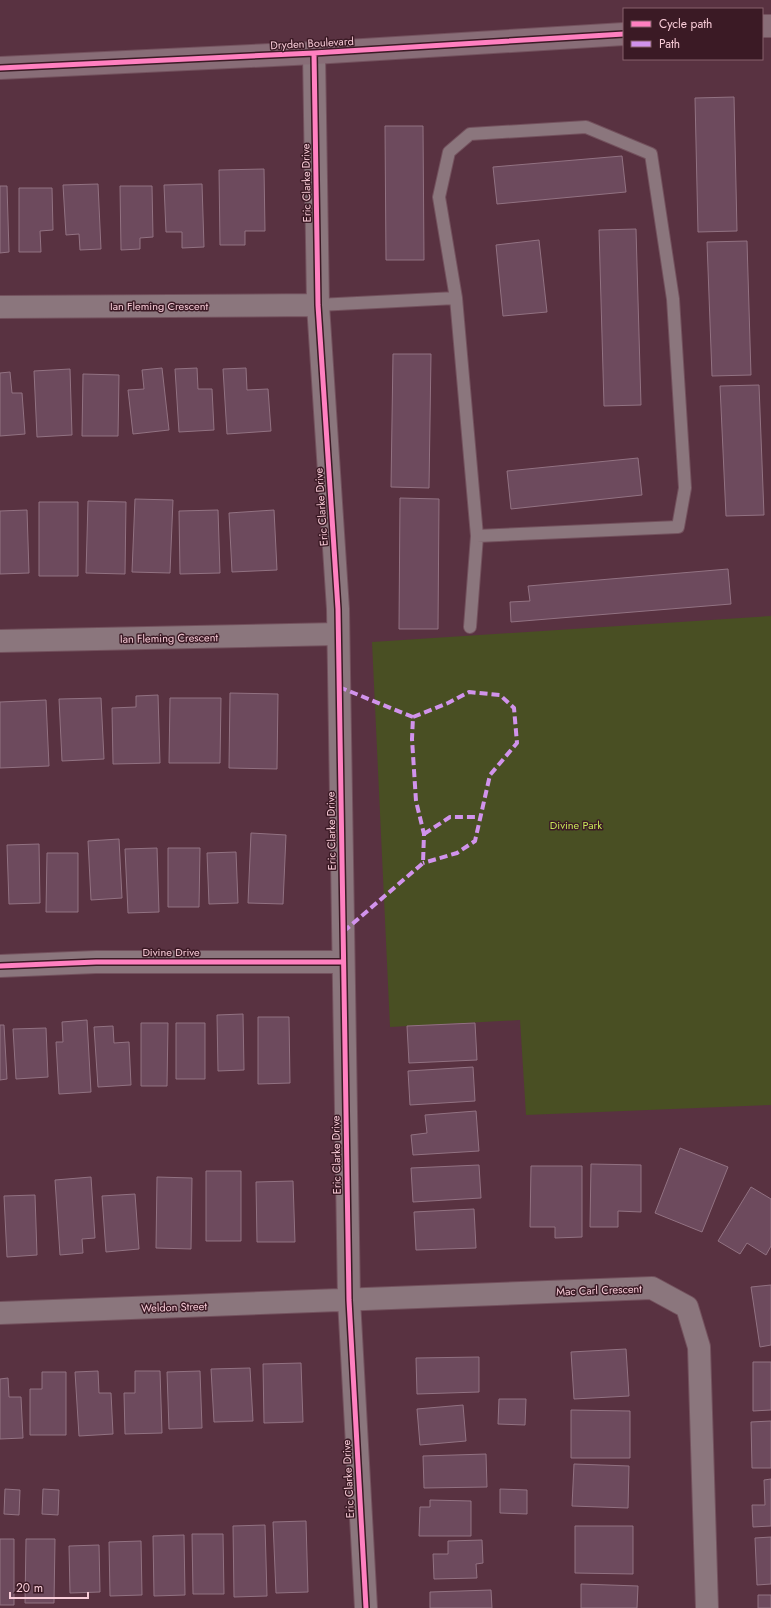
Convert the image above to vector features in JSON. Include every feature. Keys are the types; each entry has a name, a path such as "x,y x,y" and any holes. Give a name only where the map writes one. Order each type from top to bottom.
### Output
{"street":[{"name":"Dryden Boulevard","path":"0,68 314,53 623,34"},
{"name":"Eric Clarke Drive","path":"314,53 318,305 338,609 349,1300 366,1608"},
{"name":"Ian Fleming Crescent","path":"0,308 318,305"},
{"name":"Ian Fleming Crescent","path":"0,641 338,634"},
{"name":"Divine Drive","path":"0,966 96,962 343,962"},
{"name":"Mac Carl Crescent","path":"349,1300 652,1288 687,1307 699,1347 707,1608"},
{"name":"Weldon Street","path":"0,1313 349,1300"}],"lane":[{"path":"470,627 477,536 456,298 439,197 449,152 470,134 586,127 651,154 673,299 685,488 678,527 477,536"},
{"path":"318,305 456,298"}],"green space":[{"name":"Divine Park","path":"771,616 771,1105 526,1115 520,1020 390,1027 372,642"}],"building":[{"path":"734,97 737,231 698,232 695,98"},
{"path":"385,126 423,126 424,260 386,260"},
{"path":"622,156 626,192 497,204 493,167"},
{"path":"264,169 265,231 245,231 245,245 220,245 219,170"},
{"path":"98,184 101,249 80,250 79,234 66,235 63,185"},
{"path":"202,184 204,247 182,248 182,232 166,232 164,185"},
{"path":"0,186 7,186 9,252 0,253"},
{"path":"120,186 152,186 153,237 140,238 140,249 121,250"},
{"path":"19,188 52,188 53,230 40,231 41,252 19,252"},
{"path":"636,229 641,405 604,406 599,230"},
{"path":"539,240 547,312 503,316 496,245"},
{"path":"747,241 751,375 712,376 707,242"},
{"path":"393,354 431,354 429,488 391,487"},
{"path":"162,368 169,430 133,434 128,390 144,389 142,370"},
{"path":"197,368 198,389 212,389 214,430 179,432 175,369"},
{"path":"246,368 247,390 268,389 271,431 227,434 223,369"},
{"path":"70,369 72,435 37,437 34,371"},
{"path":"10,372 12,393 22,393 25,434 0,436 0,373"},
{"path":"83,374 119,375 118,436 82,436"},
{"path":"759,385 764,515 726,516 720,386"},
{"path":"638,458 642,495 511,509 507,471"},
{"path":"400,498 439,499 438,629 399,629"},
{"path":"135,499 173,500 170,573 132,572"},
{"path":"88,501 126,502 125,574 86,573"},
{"path":"39,502 78,502 78,576 39,576"},
{"path":"27,510 29,573 0,574 0,511"},
{"path":"218,510 220,573 180,574 179,511"},
{"path":"274,510 277,570 232,572 229,513"},
{"path":"728,569 731,604 511,622 510,602 530,601 528,586"},
{"path":"230,693 278,694 277,769 229,768"},
{"path":"158,695 160,763 113,764 112,708 136,707 136,696"},
{"path":"101,698 104,759 62,761 59,699"},
{"path":"170,698 221,698 220,763 169,763"},
{"path":"46,700 49,766 0,768 0,702"},
{"path":"251,833 286,835 283,904 248,903"},
{"path":"119,839 122,898 91,900 88,841"},
{"path":"39,844 40,903 9,904 7,845"},
{"path":"157,848 159,912 128,913 125,849"},
{"path":"168,848 200,848 199,907 168,907"},
{"path":"236,852 238,903 209,904 207,853"},
{"path":"47,853 78,853 78,912 46,912"},
{"path":"243,1014 244,1070 218,1071 217,1015"},
{"path":"258,1017 289,1017 290,1083 258,1084"},
{"path":"87,1020 91,1092 59,1094 56,1042 63,1042 62,1022"},
{"path":"141,1023 168,1023 167,1086 141,1086"},
{"path":"176,1023 205,1023 205,1079 176,1079"},
{"path":"475,1023 477,1060 409,1063 407,1026"},
{"path":"0,1025 4,1025 7,1079 0,1080"},
{"path":"113,1026 114,1043 129,1042 131,1085 98,1087 94,1027"},
{"path":"46,1028 48,1077 16,1079 13,1029"},
{"path":"473,1067 475,1101 410,1105 408,1071"},
{"path":"476,1111 479,1151 413,1155 411,1135 427,1133 425,1115"},
{"path":"680,1148 728,1167 702,1232 655,1213"},
{"path":"591,1164 641,1165 641,1212 618,1211 618,1227 590,1227"},
{"path":"479,1165 481,1198 413,1202 411,1168"},
{"path":"531,1166 582,1166 582,1237 555,1238 555,1227 530,1227"},
{"path":"206,1171 241,1171 241,1241 206,1241"},
{"path":"91,1177 95,1238 82,1239 83,1253 60,1255 55,1180"},
{"path":"157,1177 192,1178 191,1249 156,1248"},
{"path":"293,1181 295,1242 257,1242 256,1182"},
{"path":"751,1187 771,1199 771,1246 766,1255 747,1243 740,1254 718,1241"},
{"path":"135,1194 139,1249 106,1252 102,1196"},
{"path":"35,1195 37,1255 7,1257 4,1196"},
{"path":"474,1209 476,1248 416,1250 414,1212"},
{"path":"771,1285 771,1345 760,1347 751,1287"},
{"path":"626,1349 629,1396 574,1399 571,1352"},
{"path":"479,1357 479,1392 417,1394 416,1358"},
{"path":"753,1362 771,1362 771,1410 753,1411"},
{"path":"301,1363 303,1422 264,1423 263,1364"},
{"path":"250,1368 253,1421 214,1422 211,1369"},
{"path":"98,1371 99,1393 111,1393 113,1434 79,1436 75,1372"},
{"path":"135,1371 160,1371 162,1433 125,1434 124,1393 135,1393"},
{"path":"200,1371 202,1428 169,1429 167,1372"},
{"path":"42,1372 66,1372 66,1435 30,1435 30,1389 42,1389"},
{"path":"8,1378 9,1397 21,1397 23,1438 0,1439 0,1379"},
{"path":"499,1399 526,1399 525,1425 498,1424"},
{"path":"463,1405 466,1441 420,1445 417,1409"},
{"path":"571,1410 630,1411 630,1458 571,1458"},
{"path":"771,1421 771,1468 752,1468 751,1422"},
{"path":"486,1454 487,1487 424,1488 423,1456"},
{"path":"574,1464 629,1466 628,1508 572,1506"},
{"path":"771,1479 771,1526 753,1527 752,1505 765,1505 764,1480"},
{"path":"5,1489 20,1490 19,1515 4,1514"},
{"path":"43,1489 59,1490 58,1515 42,1514"},
{"path":"500,1489 527,1490 527,1514 500,1513"},
{"path":"430,1500 471,1501 471,1536 419,1536 420,1507 430,1507"},
{"path":"306,1521 308,1592 276,1593 273,1522"},
{"path":"265,1525 267,1596 234,1597 233,1526"},
{"path":"575,1526 633,1526 633,1574 575,1573"},
{"path":"192,1534 223,1534 224,1594 193,1594"},
{"path":"184,1535 185,1595 154,1596 153,1536"},
{"path":"771,1537 771,1584 757,1585 755,1538"},
{"path":"0,1539 14,1539 14,1605 0,1605"},
{"path":"26,1539 55,1539 54,1603 25,1603"},
{"path":"482,1540 483,1563 476,1564 477,1578 434,1579 433,1554 448,1554 448,1541"},
{"path":"141,1541 142,1595 110,1596 109,1542"},
{"path":"99,1545 100,1592 70,1593 69,1546"},
{"path":"581,1584 638,1586 637,1608 581,1608"},
{"path":"491,1590 492,1608 430,1608 430,1592"},
{"path":"758,1595 771,1595 771,1608 758,1608"}],"marked path":[{"path":"339,687 413,717 412,739 416,801 424,834 423,863 343,932"},
{"path":"413,717 448,703 469,692 500,695 514,708 517,743 490,775 475,841 457,853 423,863"},
{"path":"424,834 450,817 480,817"}],"cycle path":[{"path":"0,68 314,53 623,34"},
{"path":"314,53 318,305 338,609 349,1300 366,1608"},
{"path":"0,966 96,962 343,962"}]}
